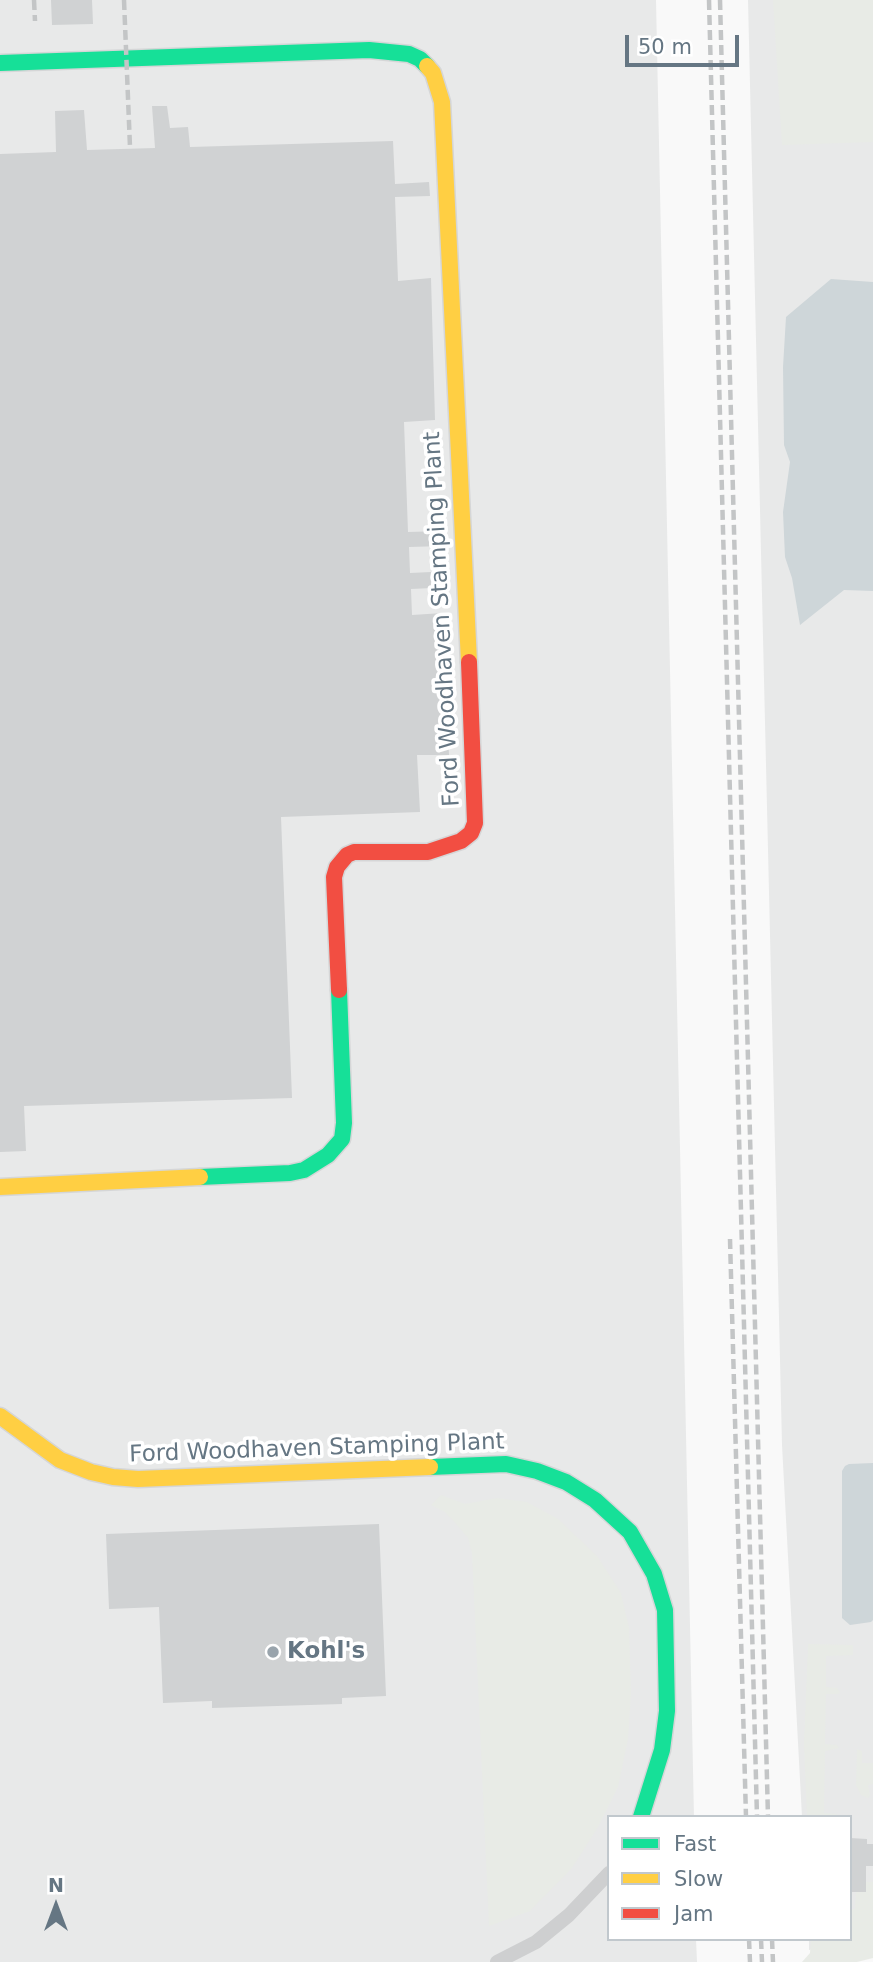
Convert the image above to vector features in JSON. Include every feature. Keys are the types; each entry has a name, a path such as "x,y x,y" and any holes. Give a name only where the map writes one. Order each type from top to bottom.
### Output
{"street":[{"name":"Ford Woodhaven Stamping Plant","path":"0,63 369,50 409,54 420,59 433,73 442,102 476,808 471,833 454,844 428,852 354,852 347,855 337,867 334,877 344,1123 342,1139 328,1155 304,1170 290,1173 0,1187"},
{"name":"Ford Woodhaven Stamping Plant","path":"0,1416 60,1460 113,1477 138,1479 506,1464 537,1471 566,1482 595,1500 630,1532 654,1573 665,1610 667,1711 662,1750 641,1815"},
{"path":"497,1962 536,1942 569,1915 607,1875"}],"shaded area":[{"path":"0,0 656,0 694,1815 607,1815 607,1941 696,1941 697,1962 0,1962"},
{"path":"748,0 873,0 873,1940 809,1950 809,1941 852,1941 852,1815 802,1815 782,1445"},
{"path":"773,0 873,0 873,142 782,145"},
{"path":"831,279 873,282 873,591 844,590 800,625 792,578 785,557 783,512 790,462 784,445 783,367 786,317"},
{"path":"873,1463 873,1620 850,1625 842,1618 842,1471 849,1464"},
{"path":"441,1495 465,1504 497,1498 527,1502 558,1519 597,1556 621,1593 629,1628 631,1693 628,1739 618,1787 598,1827 572,1868 530,1911 489,1926 472,1553 468,1538 458,1526 445,1512 431,1505"},
{"path":"808,1644 853,1645 853,1655 826,1656 826,1687 837,1688 840,1692 826,1694 825,1744 837,1745 839,1748 825,1751 824,1813 837,1815 807,1815 804,1744"},
{"path":"857,1749 862,1751 862,1763 873,1763 873,1784 868,1785 868,1798 861,1795 856,1785"},
{"path":"866,1882 873,1882 873,1958 857,1962 802,1962 810,1953 811,1941 852,1941 852,1910 855,1909 856,1892 866,1892"}],"building":[{"path":"51,0 92,0 93,24 52,25"},
{"path":"152,106 167,106 170,128 188,127 190,147 393,141 395,184 429,182 430,196 395,197 398,281 431,278 435,420 404,422 408,532 442,531 443,546 409,547 410,573 431,572 432,588 411,589 412,615 443,613 449,755 417,755 420,812 281,817 292,1098 24,1106 26,1151 0,1152 0,154 56,152 55,111 84,110 87,150 155,148"},
{"name":"Kohl's","path":"379,1524 386,1696 342,1698 342,1704 212,1708 212,1701 163,1703 159,1607 109,1609 106,1534"},
{"path":"852,1838 867,1839 867,1844 873,1844 873,1866 866,1866 866,1892 852,1892"}],"railway":[{"path":"34,0 35,21"},
{"path":"124,0 130,147"},
{"path":"709,0 757,1815"},
{"path":"720,0 768,1815"},
{"path":"730,1239 746,1815"},
{"path":"749,1941 750,1962"},
{"path":"761,1941 762,1962"},
{"path":"772,1941 773,1962"}],"traffic: fast":[{"path":"0,63 369,50 409,54 427,66"},
{"path":"200,1177 304,1170 328,1155 342,1139 344,1123 339,990"},
{"path":"430,1467 506,1464 537,1471 566,1482 595,1500 630,1532 654,1574 665,1610 667,1711 662,1750 642,1815"}],"traffic: slow":[{"path":"427,66 433,73 442,102 469,662"},
{"path":"0,1187 200,1177"},
{"path":"0,1416 60,1460 113,1477 138,1479 430,1467"}],"traffic: jam":[{"path":"339,990 334,877 337,867 347,855 354,852 428,852 461,841 471,833 475,823 469,662"}],"place":[{"name":"Kohl's","path":"273,1652"}]}
